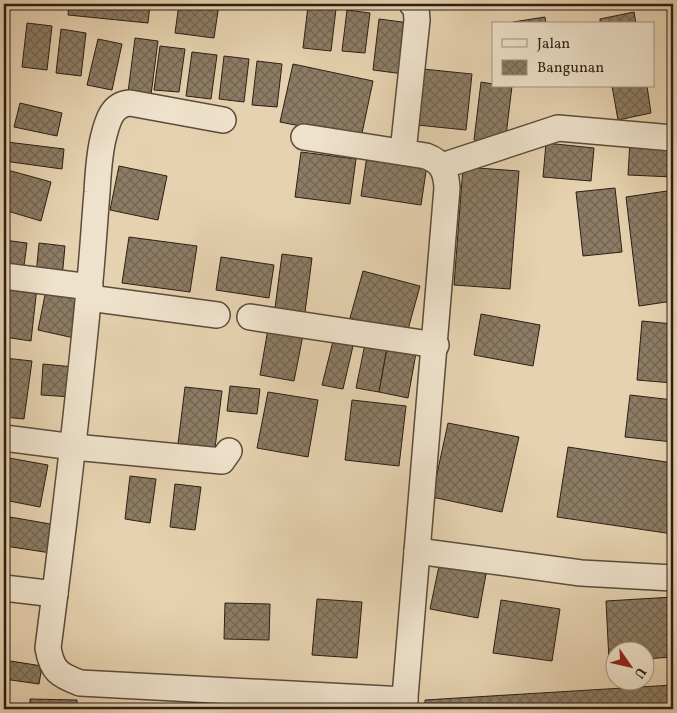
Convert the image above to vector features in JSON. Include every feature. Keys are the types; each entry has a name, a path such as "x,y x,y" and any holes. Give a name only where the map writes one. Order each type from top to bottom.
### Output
{"street":[{"path":"403,152 417,20 416,8 412,4"},
{"path":"223,120 130,102 120,105 114,110 105,130 99,164 74,447 48,648 51,662 61,676 80,683 405,704 436,345 447,188 446,175 442,166 431,158 304,137"},
{"path":"442,166 558,128 673,138"},
{"path":"4,276 218,315"},
{"path":"250,317 436,345"},
{"path":"4,438 74,447 222,461 229,451"},
{"path":"418,551 581,573 673,578"},
{"path":"4,588 55,594"}],"building":[{"path":"69,4 150,4 148,23 68,15"},
{"path":"179,4 219,4 214,38 175,33"},
{"path":"308,6 336,9 331,51 303,48"},
{"path":"347,10 370,13 365,53 342,51"},
{"path":"634,12 636,22 600,22 600,19"},
{"path":"545,17 546,22 513,22"},
{"path":"379,19 410,23 404,74 373,70"},
{"path":"27,23 52,26 47,70 22,67"},
{"path":"61,29 86,33 81,76 56,73"},
{"path":"135,38 158,41 151,95 128,92"},
{"path":"98,39 122,44 112,90 87,85"},
{"path":"160,46 185,49 179,92 154,90"},
{"path":"192,52 217,55 211,99 186,96"},
{"path":"224,56 249,59 244,102 219,99"},
{"path":"257,61 282,64 277,107 252,105"},
{"path":"293,64 373,81 361,138 280,122"},
{"path":"423,69 472,74 466,130 417,125"},
{"path":"481,82 492,84 492,88 512,88 505,144 474,140"},
{"path":"612,88 647,88 651,113 618,120"},
{"path":"20,103 62,113 57,136 14,127"},
{"path":"630,141 673,143 673,177 628,175"},
{"path":"7,142 64,149 62,169 4,161"},
{"path":"546,143 594,148 591,181 543,177"},
{"path":"368,149 428,158 421,205 361,196"},
{"path":"301,152 356,159 350,204 295,197"},
{"path":"119,166 167,176 158,220 110,210"},
{"path":"463,167 519,171 510,289 454,285"},
{"path":"4,169 51,182 41,221 4,210"},
{"path":"615,188 622,252 583,256 576,192"},
{"path":"667,191 673,239 673,301 639,306 626,197"},
{"path":"129,237 197,246 190,292 122,283"},
{"path":"4,240 27,243 23,273 4,271"},
{"path":"39,243 65,246 62,278 36,275"},
{"path":"282,254 312,258 304,320 274,316"},
{"path":"221,257 274,265 269,298 216,290"},
{"path":"363,271 420,286 407,333 350,318"},
{"path":"4,283 37,287 31,341 4,337"},
{"path":"46,290 82,297 74,338 38,330"},
{"path":"481,314 540,325 533,366 474,355"},
{"path":"642,321 673,324 673,383 637,380"},
{"path":"268,329 303,335 294,381 260,375"},
{"path":"333,341 353,346 343,389 322,385"},
{"path":"365,344 387,348 379,392 356,388"},
{"path":"387,348 416,353 408,398 379,392"},
{"path":"4,358 32,361 24,419 4,417"},
{"path":"43,364 74,367 72,397 41,395"},
{"path":"230,386 260,389 257,414 227,411"},
{"path":"185,387 222,391 215,448 178,444"},
{"path":"268,392 318,400 308,457 257,448"},
{"path":"630,395 673,400 673,442 625,437"},
{"path":"352,400 406,406 399,466 345,460"},
{"path":"448,423 519,437 502,512 432,497"},
{"path":"568,447 673,463 673,534 557,517"},
{"path":"9,458 48,465 40,507 4,500"},
{"path":"130,476 156,479 150,523 125,519"},
{"path":"175,484 201,487 195,530 170,527"},
{"path":"10,517 56,525 51,553 5,546"},
{"path":"439,566 486,574 478,618 430,609"},
{"path":"673,597 673,657 654,658 654,640 608,640 606,601"},
{"path":"317,599 362,602 357,658 312,655"},
{"path":"501,600 560,609 552,661 493,653"},
{"path":"225,603 270,604 269,640 224,639"},
{"path":"4,613 7,614 4,653"},
{"path":"4,660 42,666 39,684 4,679"},
{"path":"673,685 673,709 425,709 425,700 604,689 654,690 654,686"},
{"path":"30,699 77,700 77,709 30,709"}]}
